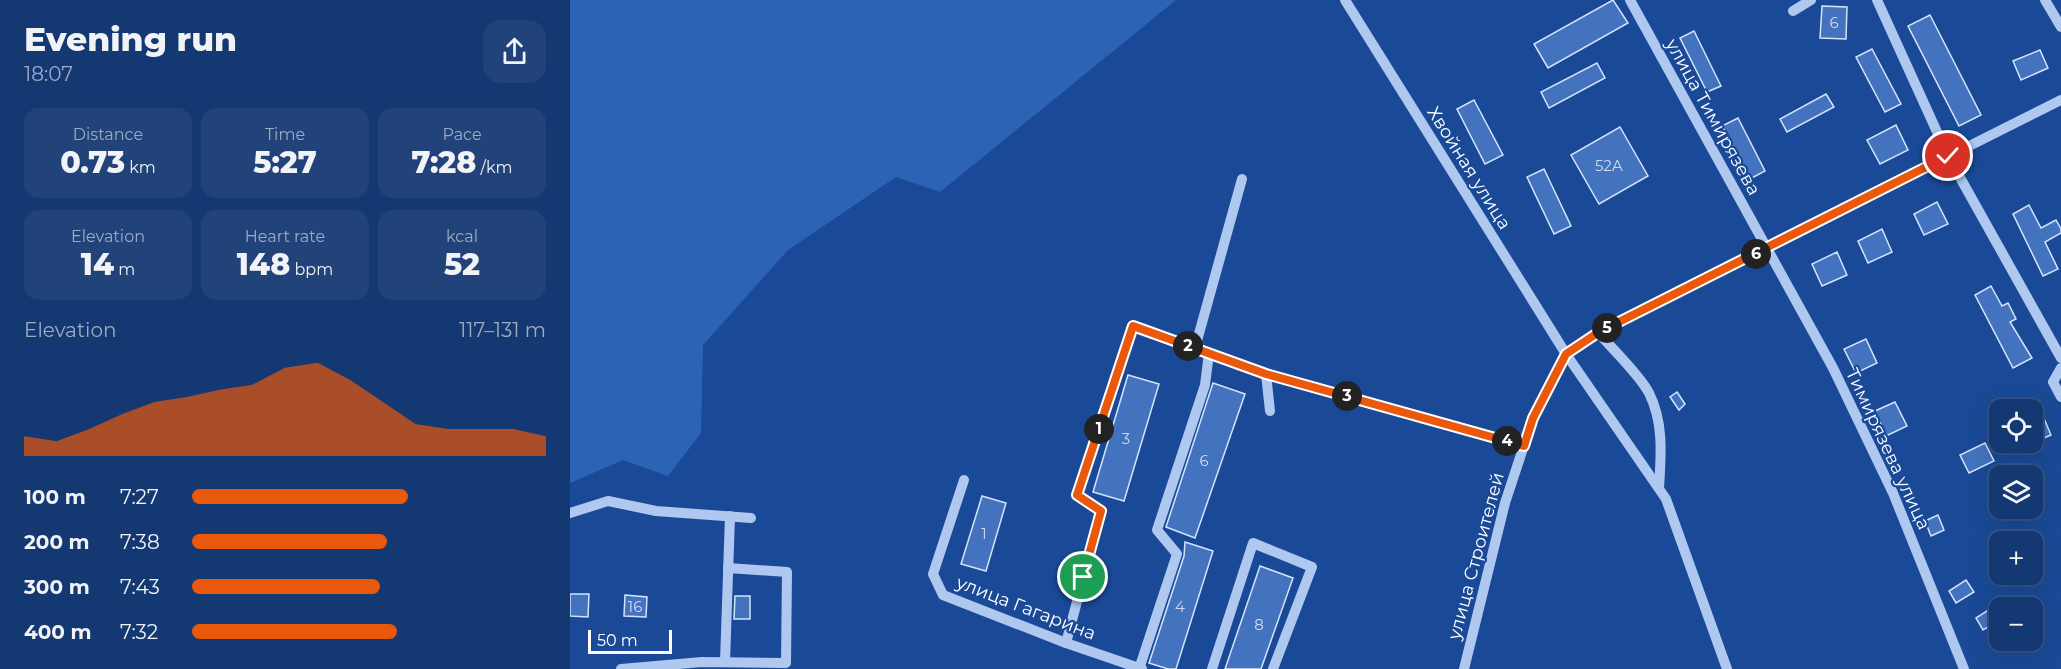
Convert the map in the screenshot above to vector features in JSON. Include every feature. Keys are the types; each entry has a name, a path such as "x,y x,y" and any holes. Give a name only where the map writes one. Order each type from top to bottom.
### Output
{"street":[{"name":"Хвойная улица","path":"1344,0 1566,354 1666,499 1727,669"},
{"name":"улица Тимирязева","path":"1630,0 1767,249"},
{"path":"1793,11 1811,0"},
{"path":"1877,0 1948,156 2061,358"},
{"path":"2045,0 2061,27"},
{"path":"1566,354 1599,332 2061,100"},
{"path":"1196,348 1242,180"},
{"name":"Тимирязева улица","path":"1767,249 1833,368 1893,493 1964,669"},
{"path":"1066,643 1101,511 1077,495 1133,326 1266,374 1524,446"},
{"path":"1599,332 1648,391 1658,417 1662,449 1659,488"},
{"path":"1141,668 1177,554 1157,530 1205,384 1209,353"},
{"name":"улица Строителей","path":"1464,669 1504,503 1533,418 1566,354"},
{"path":"2061,368 2053,382 2061,397"},
{"path":"1266,374 1270,411"},
{"name":"улица Гагарина","path":"964,480 933,574 943,595 1066,643 1141,668"},
{"path":"570,513 608,501 656,511 751,518"},
{"path":"725,662 730,516"},
{"path":"1212,669 1253,543 1312,567 1273,669"},
{"path":"621,669 725,662 786,663 787,572 729,568"}],"shaded area":[{"path":"570,0 1176,0 940,192 896,177 788,250 703,345 701,433 668,476 623,460 570,483"}],"building":[{"path":"1613,0 1628,23 1548,68 1534,44"},
{"path":"1822,6 1847,7 1846,39 1820,38"},
{"path":"1930,15 1981,115 1959,126 1908,26"},
{"path":"1694,31 1721,86 1707,92 1680,38"},
{"path":"1872,49 1901,104 1885,112 1856,57"},
{"path":"2040,50 2048,68 2021,80 2013,61"},
{"path":"1597,63 1605,78 1549,108 1541,92"},
{"path":"1826,94 1834,107 1787,132 1780,119"},
{"path":"1474,100 1503,155 1485,164 1457,109"},
{"path":"1738,118 1765,171 1750,179 1722,126"},
{"path":"1896,125 1908,150 1880,164 1867,140"},
{"path":"1620,127 1648,176 1599,204 1571,155"},
{"path":"1544,169 1571,226 1554,234 1527,177"},
{"path":"1937,202 1948,224 1924,235 1914,214"},
{"path":"2029,205 2041,228 2056,220 2061,229 2061,233 2045,242 2058,269 2043,276 2013,214"},
{"path":"1882,229 1892,252 1868,263 1858,241"},
{"path":"1837,252 1847,275 1822,286 1812,264"},
{"path":"1991,286 2002,306 2008,303 2016,319 2010,322 2032,358 2013,368 1975,295"},
{"path":"1866,339 1877,363 1856,373 1844,349"},
{"path":"1128,375 1159,384 1124,501 1093,492"},
{"path":"1213,383 1245,394 1195,538 1166,527"},
{"path":"1677,392 1685,404 1679,410 1670,397"},
{"path":"1895,402 1907,426 1886,436 1875,411"},
{"path":"2043,416 2051,435 2043,438"},
{"path":"1985,443 1994,461 1969,473 1960,455"},
{"path":"982,496 1006,503 986,571 961,564"},
{"path":"1938,515 1944,530 1931,536 1925,521"},
{"path":"1185,542 1213,551 1176,669 1168,669 1149,663 1184,556"},
{"path":"1260,566 1293,578 1261,669 1225,669"},
{"path":"1966,580 1974,592 1956,603 1949,591"},
{"path":"570,594 589,594 588,617 570,616"},
{"path":"625,595 647,597 646,617 624,616"},
{"path":"735,596 750,596 750,619 734,619"},
{"path":"1989,610 1989,626 1983,630 1976,618"}],"route":[{"path":"1083,577 1101,511 1077,495 1133,326 1266,374 1524,446 1533,418 1552,386 1566,354 1599,332 1948,156"}]}
